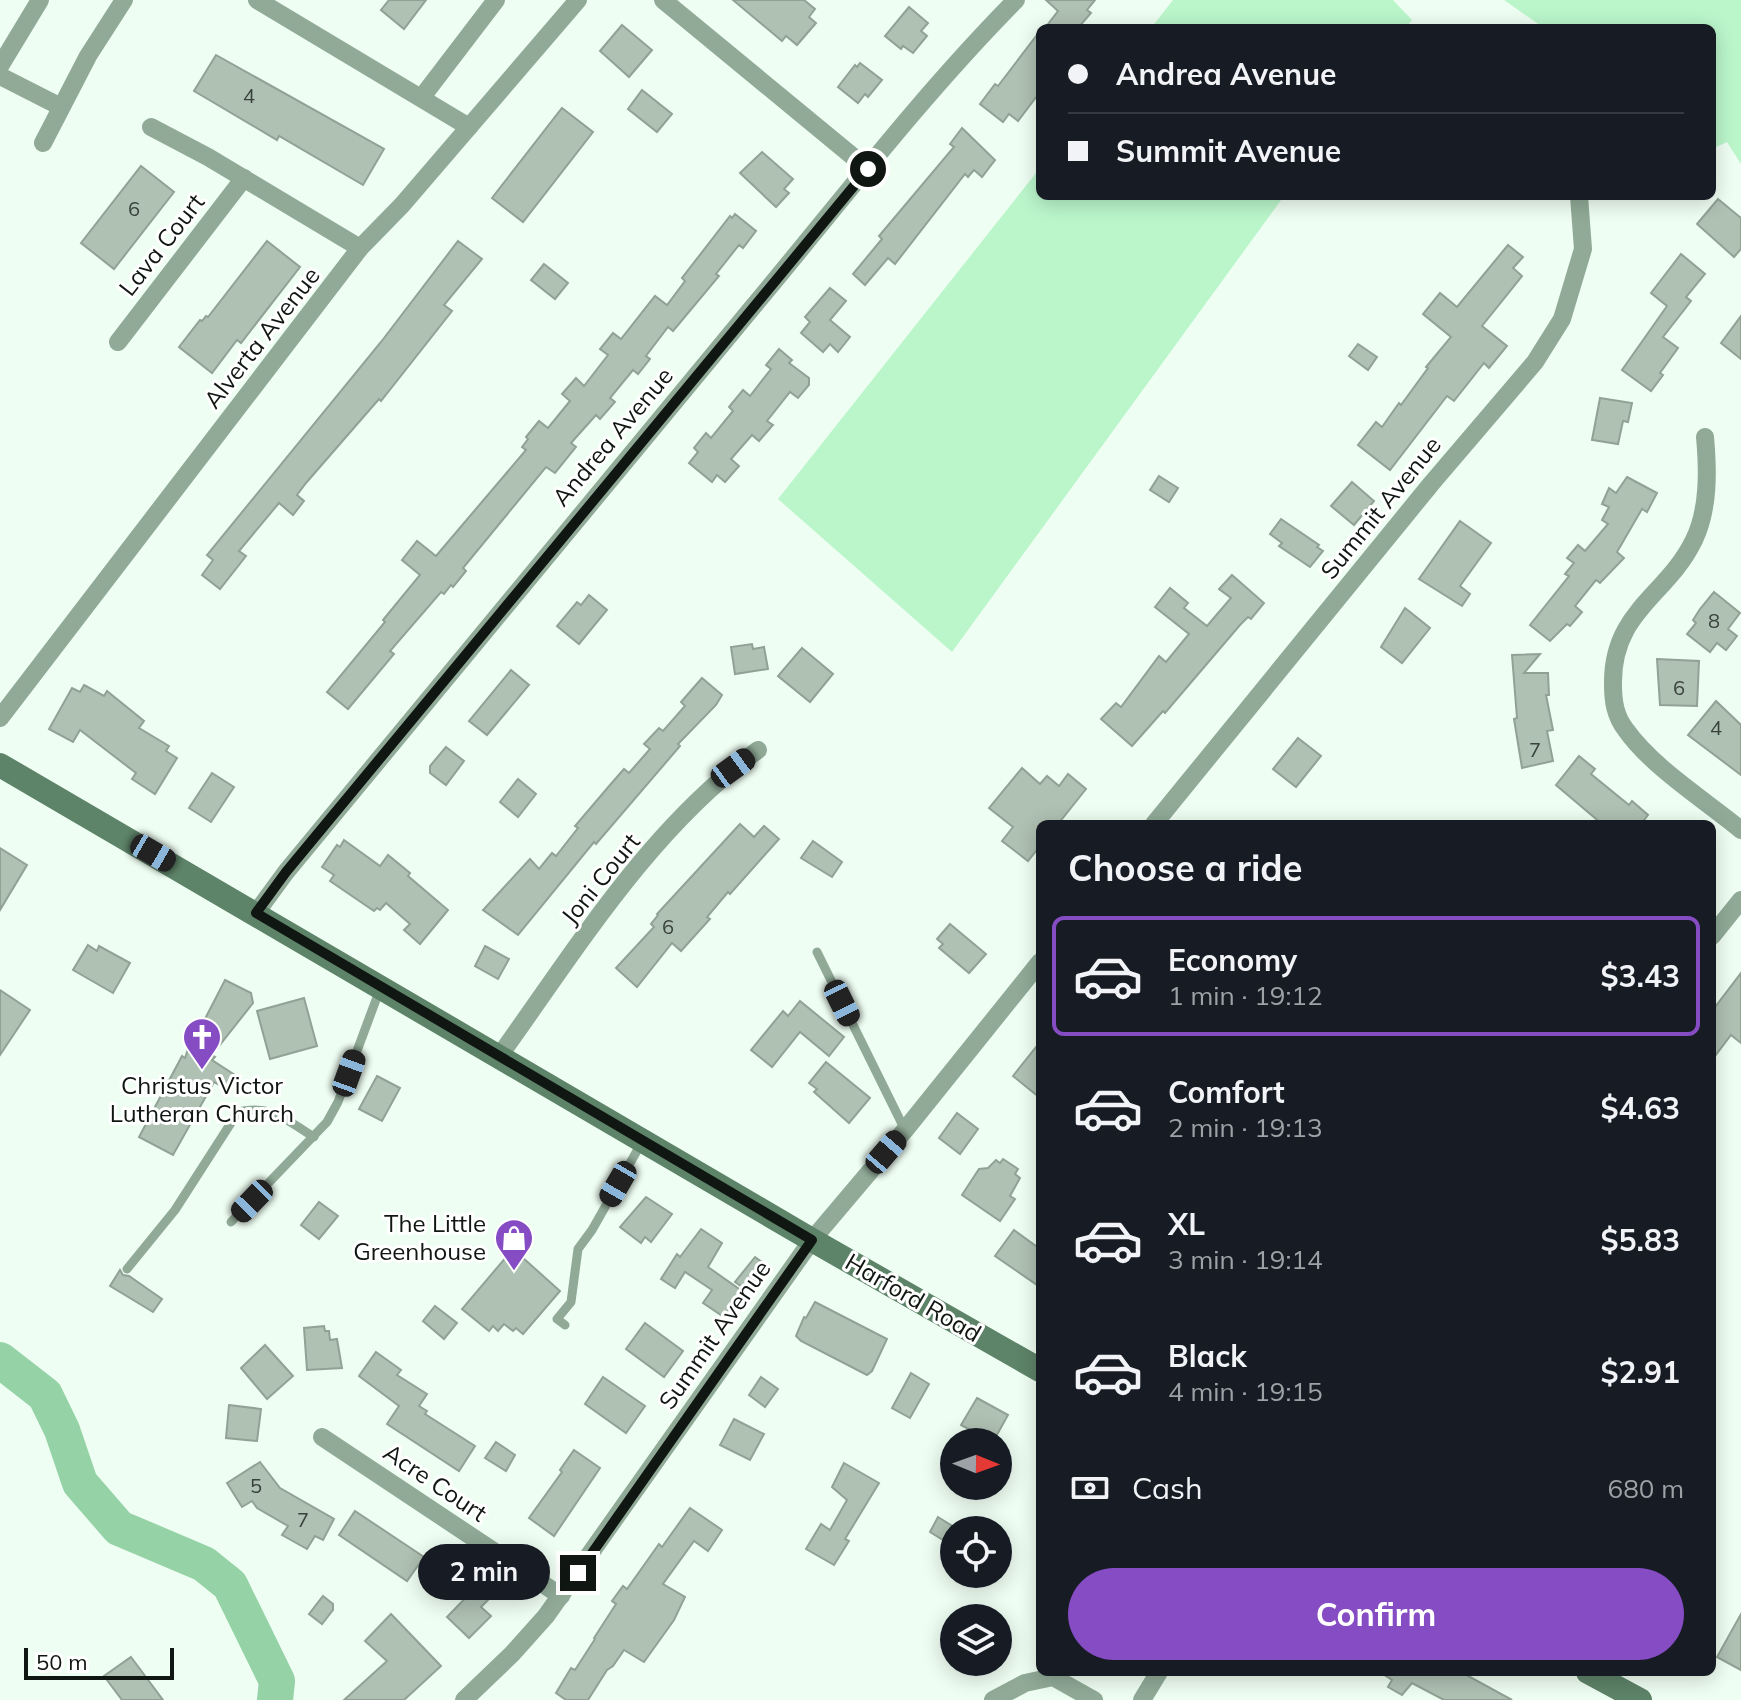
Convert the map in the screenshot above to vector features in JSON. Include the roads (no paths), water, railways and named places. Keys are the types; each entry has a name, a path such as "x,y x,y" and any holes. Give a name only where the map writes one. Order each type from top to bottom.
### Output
{"main road":[{"name":"Harford Road","path":"2,771 256,913 812,1240 1036,1368"},
{"path":"1595,1676 1640,1700"}],"street":[{"path":"0,66 40,0"},
{"path":"43,143 124,0"},
{"path":"257,0 284,6 469,127"},
{"path":"422,97 496,0"},
{"name":"Alverta Avenue","path":"0,718 360,248 402,205 578,0"},
{"path":"663,0 868,169"},
{"name":"Andrea Avenue","path":"256,913 286,872 548,553 969,47 1016,0"},
{"path":"0,76 61,107"},
{"path":"151,127 244,178 360,248"},
{"name":"Lava Court","path":"118,342 244,178"},
{"name":"Summit Avenue","path":"1157,820 1421,495 1535,362 1562,319 1583,249 1579,200"},
{"path":"1705,437 1708,470 1697,535 1687,555 1632,618 1621,638 1614,655 1613,699 1625,729 1637,743 1741,830"},
{"name":"Joni Court","path":"500,1055 610,902 719,780 758,750"},
{"path":"1716,931 1741,900"},
{"name":"Summit Avenue","path":"464,1700 512,1654 561,1596 812,1240 1036,967"},
{"name":"Acre Court","path":"322,1437 561,1596"},
{"path":"1142,1700 1157,1676"},
{"path":"993,1700 1025,1683 1053,1677 1094,1700"}],"lane":[{"path":"817,952 905,1130"},
{"path":"231,1222 327,1122 338,1102 381,986"},
{"path":"127,1269 175,1210 238,1112 269,1109 314,1137"},
{"path":"565,1325 557,1319 571,1302 578,1249 643,1139"}],"waterway":[{"path":"0,1360 45,1395 62,1430 80,1483 119,1528 204,1564 230,1585 277,1681 275,1700"}],"place":[{"name":"Christus Victor Lutheran Church","path":"202,1071"},
{"name":"The Little Greenhouse","path":"514,1272"}]}
